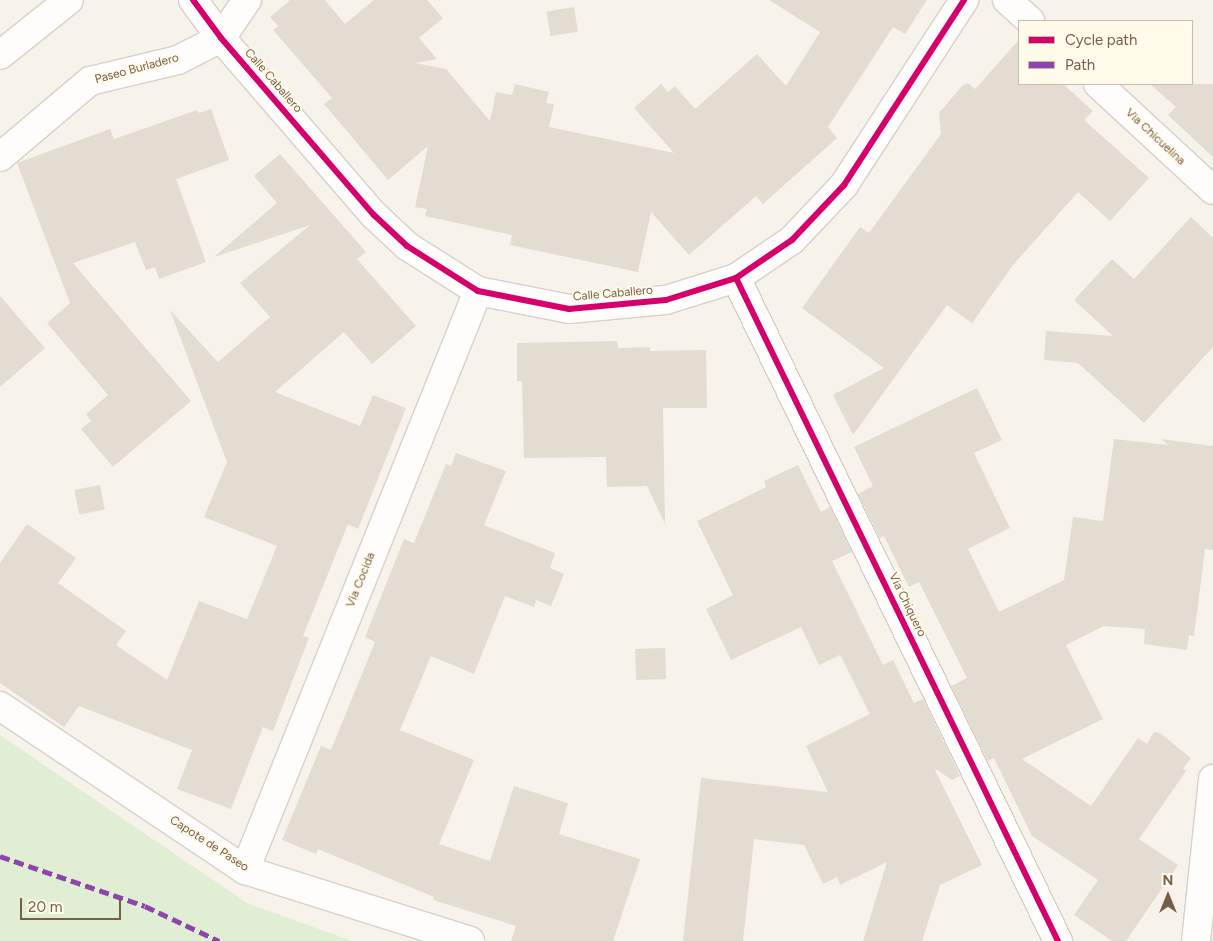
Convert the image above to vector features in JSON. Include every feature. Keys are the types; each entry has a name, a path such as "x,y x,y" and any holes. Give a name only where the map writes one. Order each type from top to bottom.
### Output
{"street":[{"path":"0,55 69,0"},
{"name":"Calle Caballero","path":"193,0 221,38 374,215 407,246 478,291 569,309 666,300 736,278 792,240 844,185 964,0"},
{"name":"Paseo Burladero","path":"0,157 90,81 178,60 221,38 247,0"},
{"path":"1007,0 1029,20"},
{"name":"Via Chicuelina","path":"1099,85 1213,190"},
{"name":"Via Chiquero","path":"736,278 1058,941"},
{"name":"Via Cocida","path":"245,870 478,291"},
{"name":"Capote de Paseo","path":"0,706 245,870 470,941"},
{"path":"1196,941 1213,779"}],"green space":[{"path":"0,735 247,903 352,941 0,941"}],"building":[{"path":"290,0 325,0 345,24 374,0 427,0 443,18 419,38 437,59 415,63 446,69 490,121 496,92 512,95 515,84 549,92 546,103 554,104 549,127 674,153 634,108 661,84 668,92 675,86 695,109 757,54 786,86 820,32 769,0 927,0 905,34 893,27 828,127 837,138 763,204 756,196 689,255 651,212 638,272 510,245 512,235 425,216 427,209 415,207 428,146 388,180 324,104 332,98 273,30 278,26 270,17"},
{"path":"574,7 578,32 550,36 546,11"},
{"path":"1018,41 1018,85 1064,85 1093,111 1084,120 1149,178 1110,221 1078,192 1013,265 972,323 947,305 853,435 833,395 884,368 802,308 860,227 869,233 941,134 939,113 962,86 968,83 975,89"},
{"path":"1213,84 1213,157 1168,115 1176,107 1151,85"},
{"path":"211,109 229,160 176,179 206,262 159,279 155,267 146,270 135,242 73,263 191,401 113,467 81,429 91,421 86,414 108,395 47,323 70,303 17,163 110,129 114,139 197,110 199,113"},
{"path":"280,154 366,252 357,259 416,326 372,364 344,332 275,392 360,426 373,395 406,408 358,529 348,524 303,636 309,638 273,731 263,727 231,809 177,789 192,750 79,706 64,727 0,683 0,563 27,524 76,558 58,583 126,631 116,645 167,680 199,601 247,619 277,546 204,517 227,462 170,310 218,362 270,317 240,283 310,225 214,257 277,203 254,176"},
{"path":"1191,217 1213,238 1213,347 1144,423 1078,363 1044,360 1046,331 1113,336 1074,300 1112,259 1134,279"},
{"path":"0,296 45,348 0,387"},
{"path":"617,341 618,348 650,347 650,351 706,350 707,408 663,408 665,524 647,486 607,487 606,457 524,458 522,381 517,381 517,343"},
{"path":"977,388 1002,440 974,453 1010,528 968,549 999,612 1064,580 1073,517 1103,521 1114,439 1168,445 1161,439 1213,446 1213,550 1205,549 1194,636 1189,635 1187,650 1144,644 1145,629 1104,626 1066,645 1103,719 1022,759 1091,806 1138,738 1147,744 1154,732 1160,733 1191,758 1183,768 1186,771 1139,839 1178,865 1126,941 1112,941 1074,915 1098,880 1032,836 994,758 988,761 951,686 967,678 919,582 909,587 884,536 880,538 858,494 873,486 854,447"},
{"path":"456,453 506,471 484,525 555,553 550,568 564,574 551,606 536,600 534,607 505,596 474,674 431,656 400,730 474,760 439,844 490,861 514,786 568,803 559,834 640,859 613,941 511,941 516,926 433,900 434,897 318,849 316,854 282,840 321,746 331,750 375,642 365,637 404,539 414,543 446,464 451,466"},
{"path":"798,465 821,512 830,507 852,552 832,561 883,665 893,660 914,703 923,699 960,776 952,780 934,768 982,865 940,885 922,941 863,941 887,862 840,885 837,877 823,884 804,845 754,839 743,941 683,941 701,778 828,792 806,746 870,714 840,655 819,665 801,627 731,660 706,609 733,595 697,521 766,487 764,481"},
{"path":"100,485 105,510 79,515 74,490"},
{"path":"665,648 666,679 636,680 635,649"}],"marked path":[{"path":"0,856 145,906 219,941"}],"cycle path":[{"path":"193,0 221,38 374,215 407,246 478,291 569,309 666,300 736,278 792,240 844,185 964,0"},
{"path":"736,278 1058,941"}]}
